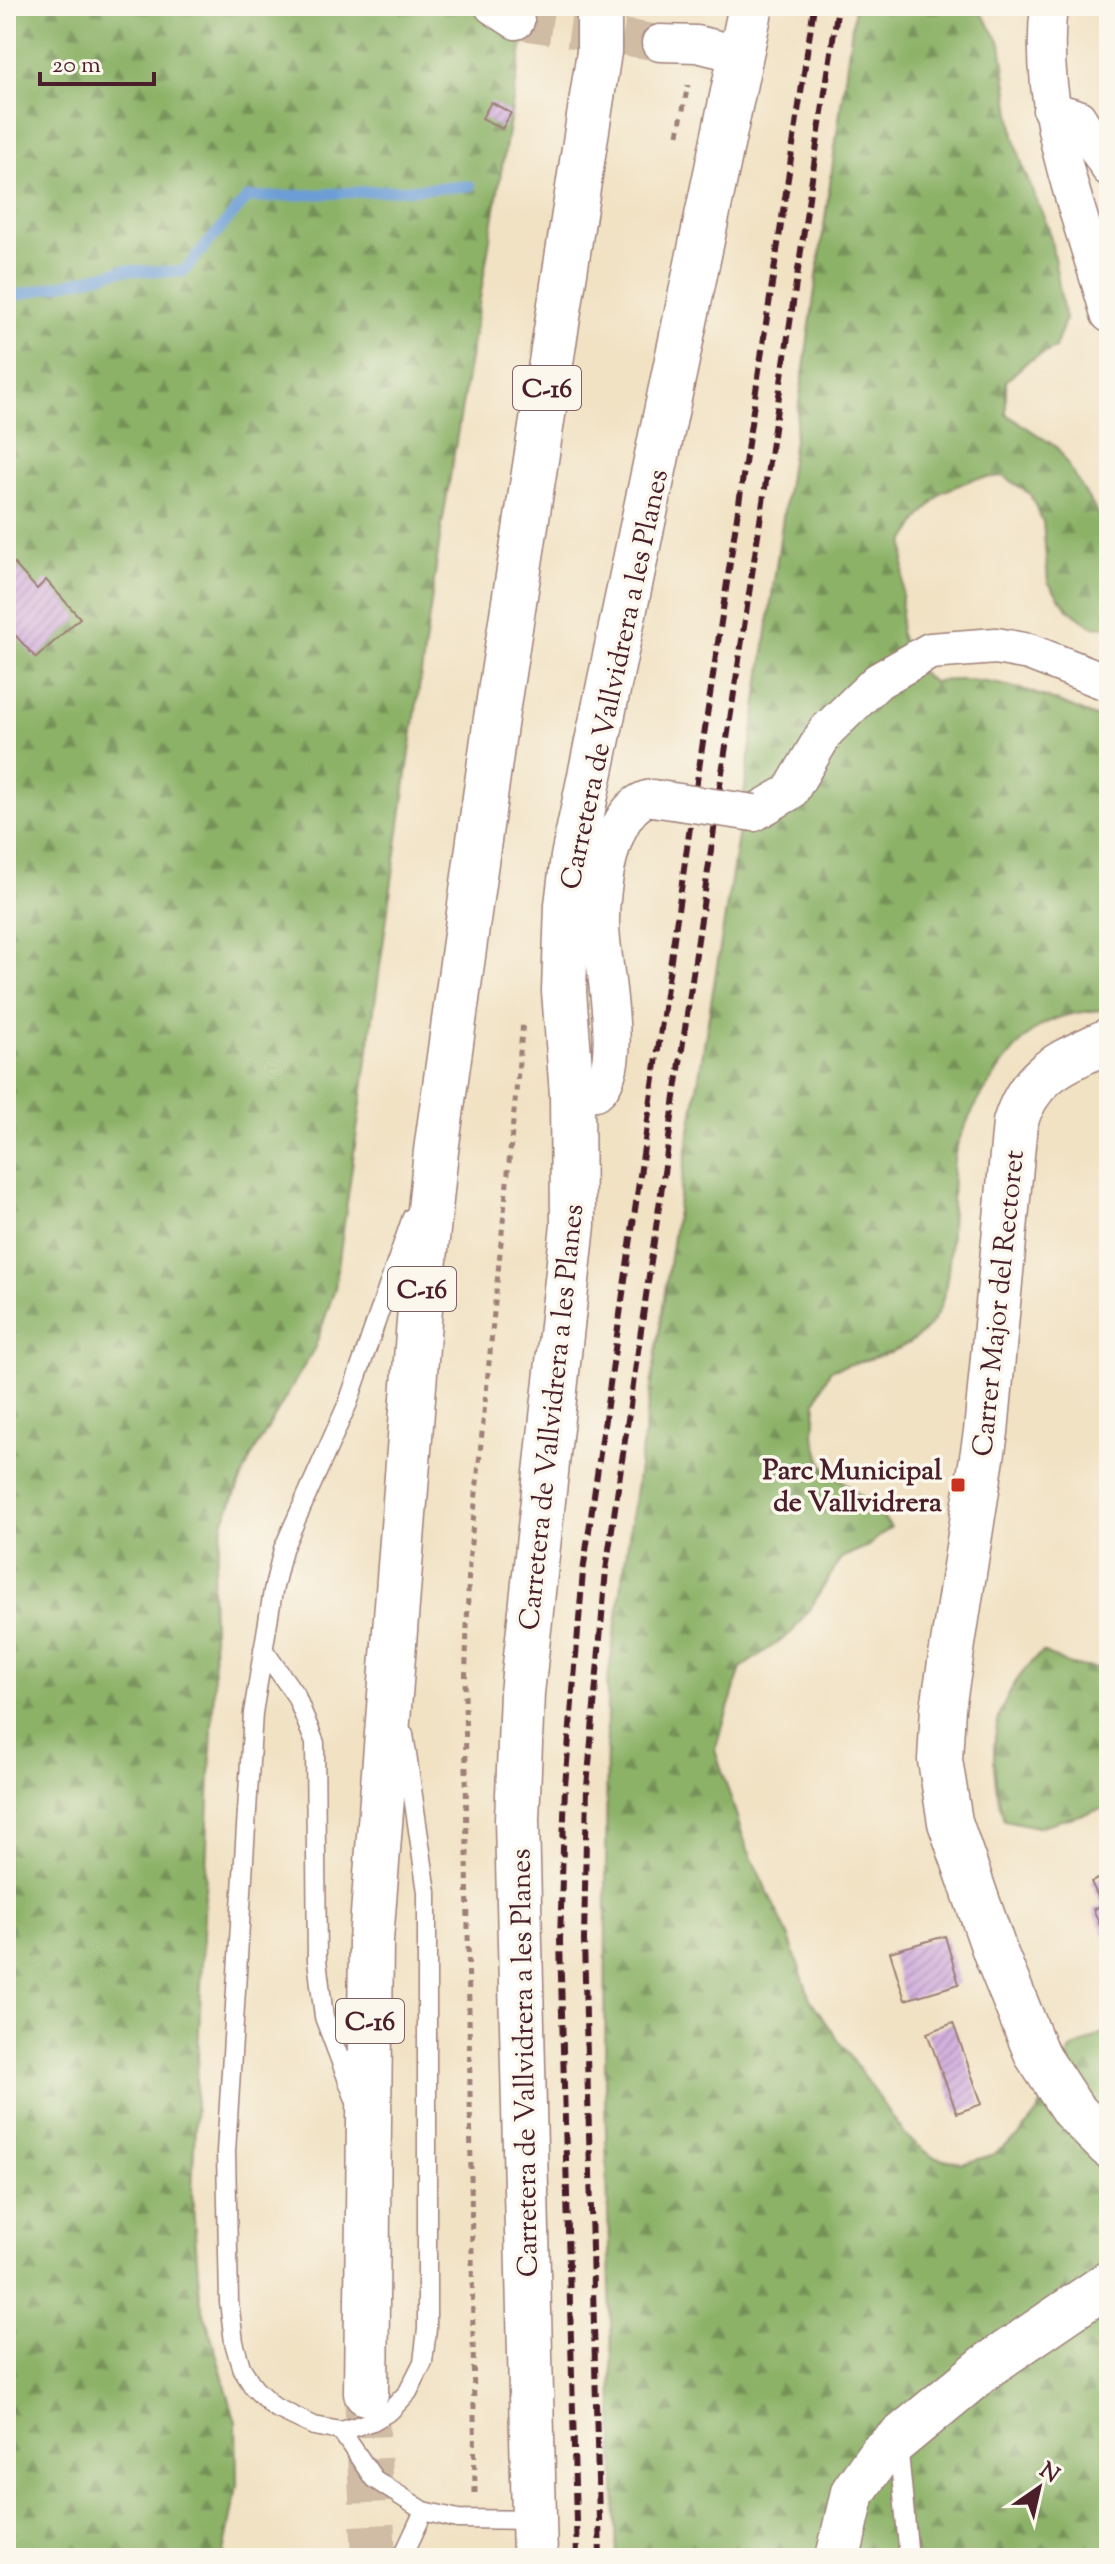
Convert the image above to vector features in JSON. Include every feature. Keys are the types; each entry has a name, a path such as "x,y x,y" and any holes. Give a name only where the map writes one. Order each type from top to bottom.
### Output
{"main road":[{"name":"C-16","path":"366,2393 371,1940 392,1650 436,1151 495,725 599,52 599,6"},
{"name":"C-16","path":"599,52 616,6"},
{"name":"Carretera de Vallvidrera a les Planes","path":"534,2539 517,1820 522,1693 573,1225 572,1094 564,978 573,857 751,6"},
{"name":"Carrer Major del Rectoret","path":"1109,1040 1044,1074 1020,1104 1015,1123 986,1432 940,1734 943,1791 950,1822 995,1952 1031,2041 1053,2084 1109,2146"},
{"path":"838,2558 853,2492 880,2454 987,2366 1109,2283"}],"street":[{"path":"1049,6 1046,50 1051,110 1109,314"},
{"path":"660,43 697,44 743,55"},
{"path":"1051,110 1078,118 1109,168"},
{"path":"572,1094 596,1092 607,1079 611,1038 601,925 606,876 613,845 626,812 642,799 754,813 790,792 826,731 878,681 930,651 996,646 1029,652 1109,683"}],"lane":[{"path":"392,1650 427,1892 427,2329 423,2362 408,2392 382,2416 341,2431 314,2426 274,2407 254,2388 241,2367 229,2302 226,2152 253,1713 283,1549 348,1403 436,1151"},
{"path":"263,1649 296,1696 315,1743 317,1960 324,2017 368,2135"},
{"path":"341,2431 374,2479 424,2511 534,2539"},
{"path":"898,2440 909,2558"},
{"path":"402,2558 424,2511"}],"green space":[{"path":"6,6 529,6 441,531 335,1288 315,1347 251,1457 224,1520 212,1585 214,1683 192,2194 200,2298 236,2422 237,2486 223,2558 6,2558"},
{"path":"855,6 972,6 984,17 1001,44 1014,136 1024,171 1049,229 1065,320 1055,348 1028,361 1006,381 1006,414 1058,448 1109,533 1109,627 1092,626 1067,608 1048,582 1043,522 1030,494 1003,476 973,479 942,492 921,516 905,542 900,634 910,663 932,682 955,680 1000,684 1045,697 1109,723 1109,1009 1064,1016 1039,1027 1000,1068 975,1107 954,1159 946,1283 936,1316 927,1328 889,1353 830,1370 816,1401 814,1435 822,1464 871,1504 891,1527 868,1546 841,1558 810,1609 791,1633 741,1668 715,1750 747,1848 789,1937 810,1999 906,2136 933,2157 962,2164 992,2155 1018,2137 1037,2113 1071,2050 1109,2030 1109,2558 617,2558 605,2094 607,1685 676,1217 738,837"},
{"path":"1042,1652 1070,1665 1102,1669 1109,1662 1109,1807 1037,1827 1004,1820 998,1796 994,1750 996,1729 1011,1689"}],"building":[{"path":"491,102 511,113 502,129 482,118"},
{"path":"6,555 37,589 46,580 80,618 36,658 6,625"},
{"path":"1109,1874 1109,1946 1093,1909 1102,1905 1091,1882"},
{"path":"945,1936 959,1984 905,2000 890,1952"},
{"path":"953,2023 982,2104 957,2113 927,2033"}],"waterway":[{"path":"6,298 123,270 183,272 247,198 470,186"}],"tunnel":[{"path":"516,21 660,43"},
{"path":"366,2393 374,2558"}],"railway":[{"path":"696,788 814,6"},
{"path":"719,792 838,6"},
{"path":"577,2558 560,1940 565,1786 583,1572 692,813"},
{"path":"600,2558 584,1940 587,1787 606,1570 716,816"}],"place":[{"name":"Parc Municipal de Vallvidrera","path":"958,1485"}]}
